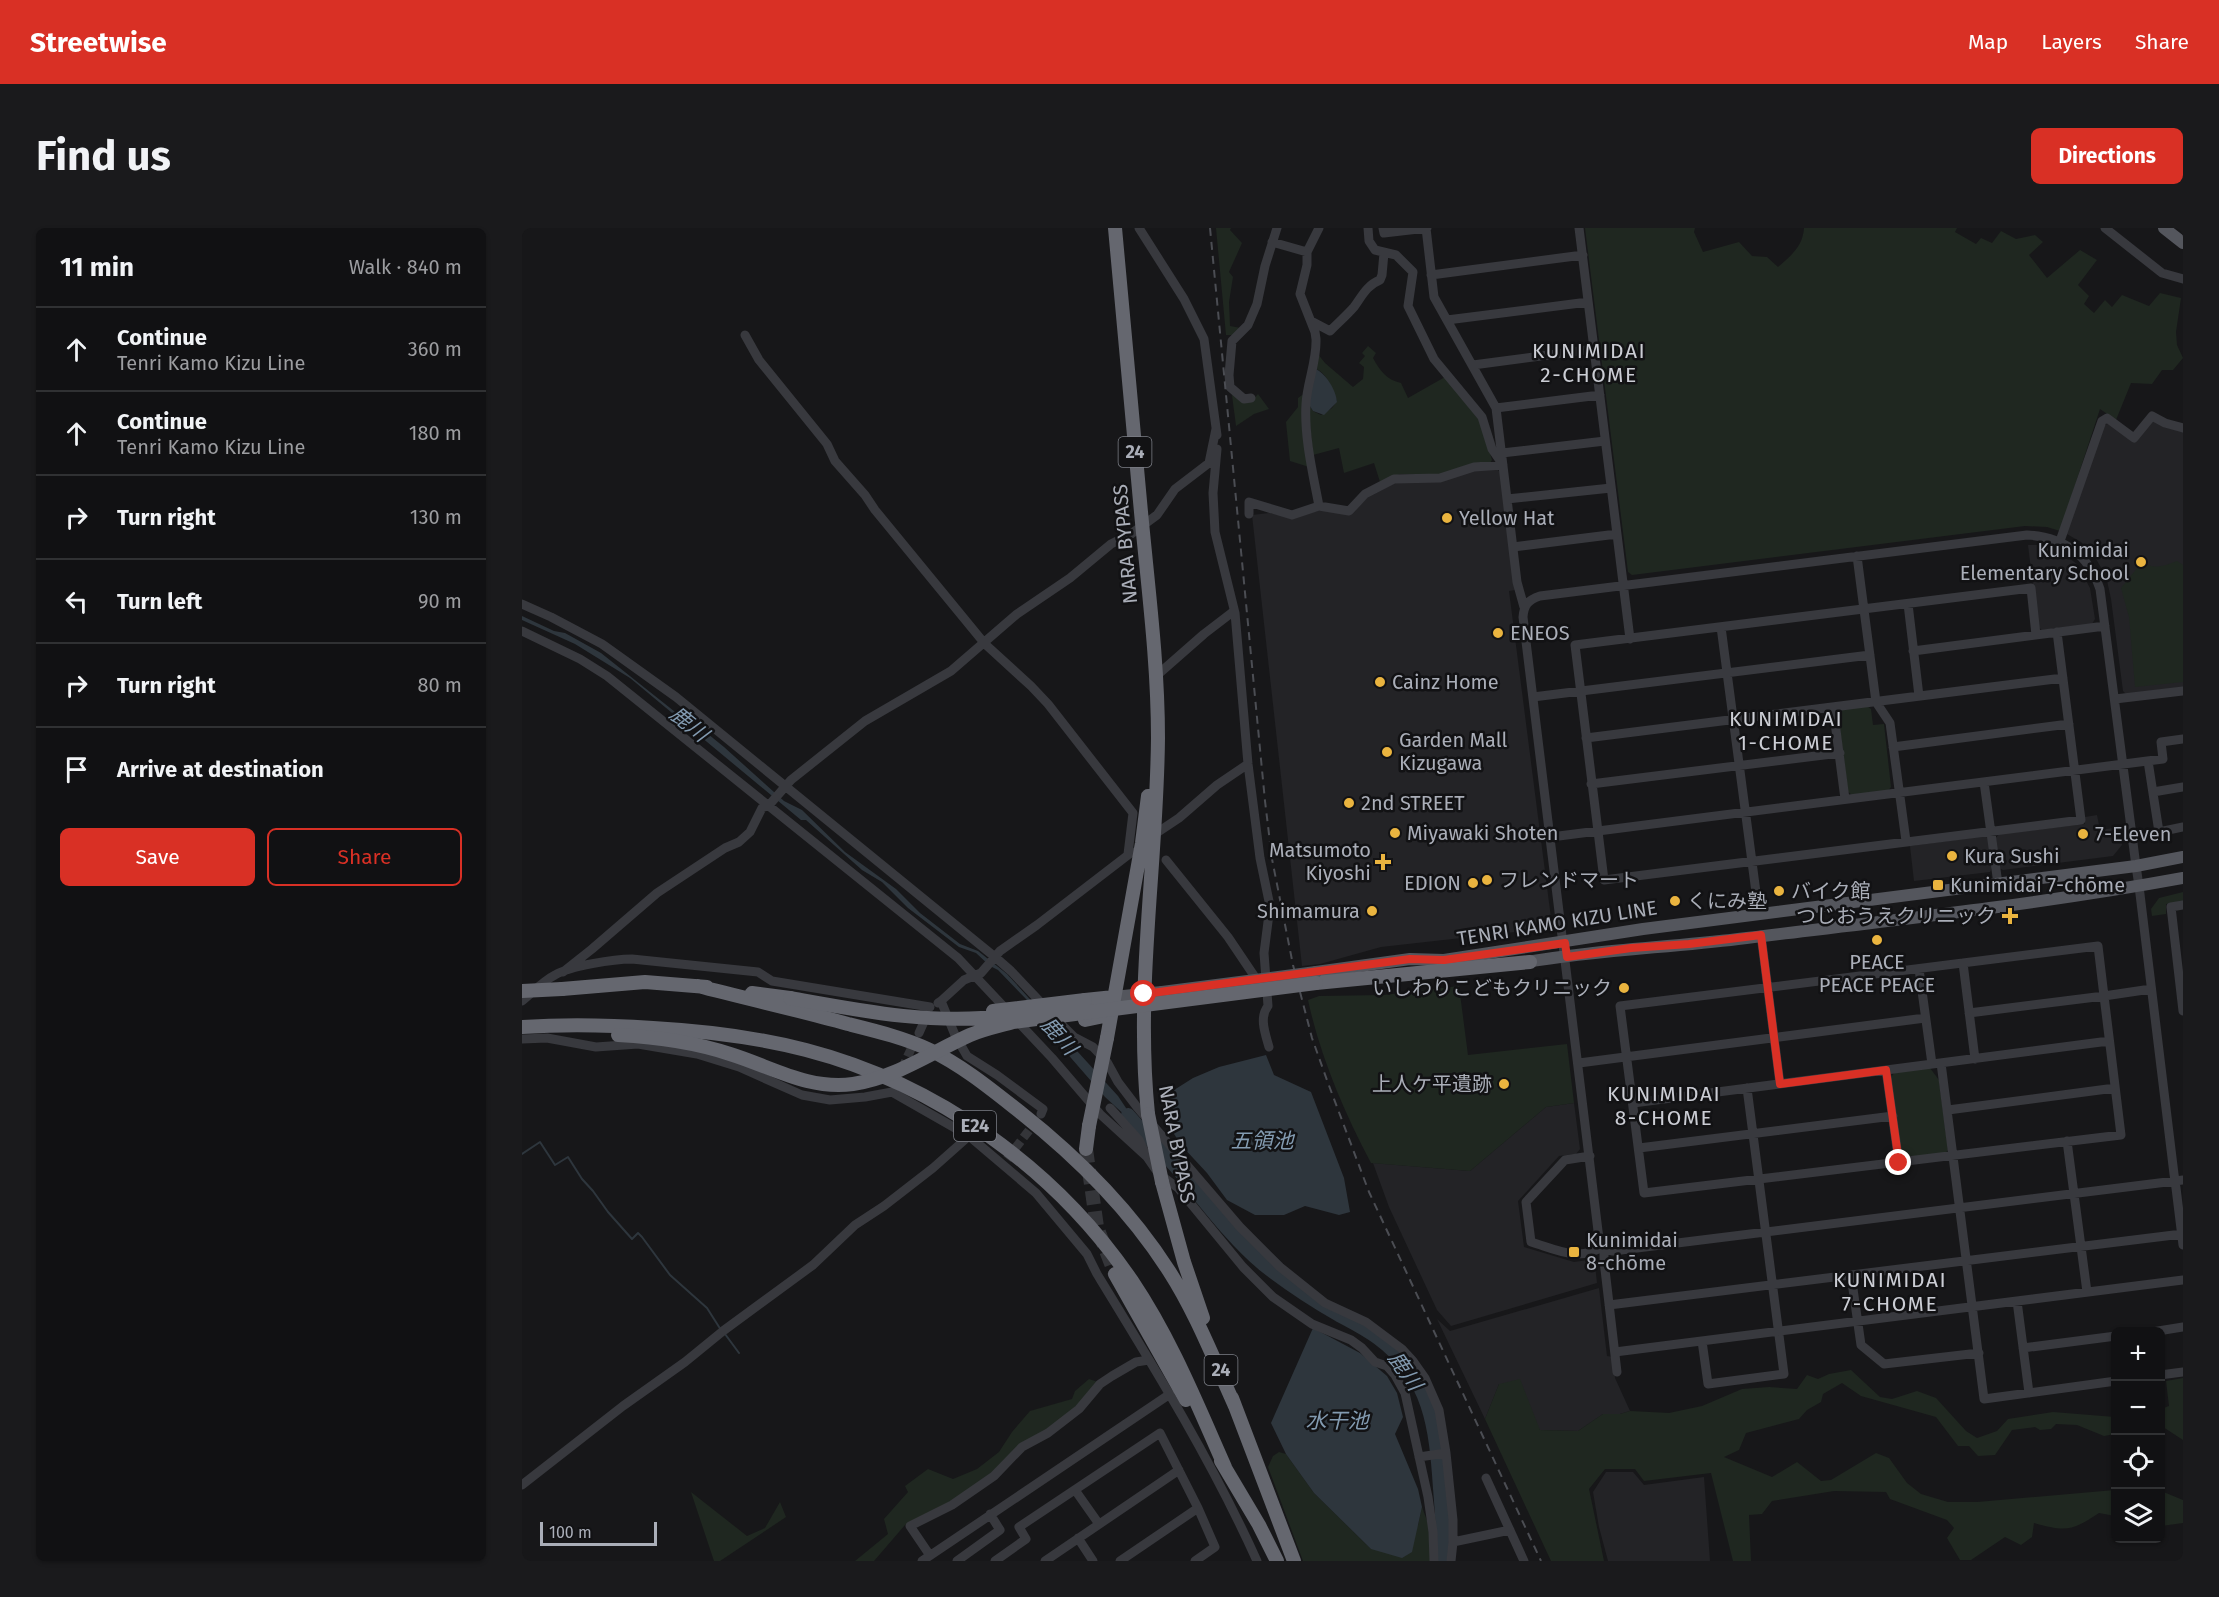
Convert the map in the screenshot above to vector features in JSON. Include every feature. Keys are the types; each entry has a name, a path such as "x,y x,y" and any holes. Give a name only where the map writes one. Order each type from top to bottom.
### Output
{"highway":[{"name":"NARA BYPASS","path":"1114,228 1148,573 1158,736 1143,1009 1144,1081 1148,1114 1162,1182 1184,1262 1234,1406 1294,1561"},
{"name":"NARA BYPASS","path":"1086,1149 1142,843 1149,785 1151,702 1155,677"},
{"path":"570,1025 618,1035 673,1040 719,1050 803,1081 852,1084 888,1074 969,1036 1013,1022 1431,965 1444,960"},
{"path":"698,986 790,998 903,1017 962,1020 1317,980 1530,962"},
{"name":"E24","path":"522,998 562,989 645,982 698,986 844,1022 912,1043 948,1060 1000,1096 1048,1135 1122,1208 1154,1248 1191,1310 1234,1406"},
{"path":"790,998 940,1013 1001,1011 1114,997"},
{"path":"752,1061 783,1081 804,1089 827,1093 851,1092 899,1078 995,1034 1111,1014"},
{"name":"E24","path":"522,1027 605,1025 704,1032 766,1041 807,1050 858,1067 901,1085 981,1130 1034,1170 1057,1192 1115,1257 1148,1306 1167,1341 1225,1467"},
{"name":"24","path":"1115,1274 1259,1525 1277,1561"}],"main road":[{"path":"2164,228 2181,237"},
{"name":"TENRI KAMO KIZU LINE","path":"1444,960 1565,943 1643,929 2136,866 2183,857"},
{"name":"TENRI KAMO KIZU LINE","path":"1530,962 1631,948 1689,944 2020,903 2183,878"},
{"path":"1114,997 1317,980"},
{"path":"1111,1014 1317,980"}],"street":[{"path":"1139,228 1152,246 1204,339 1216,429 1217,450 1213,493 1215,532 1234,611 1248,764 1260,858 1270,906 1264,953 1268,1006 1264,1011 1264,1028 1269,1047"},
{"path":"1251,398 1244,399 1235,394 1230,387 1232,341 1248,326 1257,304 1264,266 1277,228"},
{"path":"1319,228 1307,252 1307,265 1300,294 1316,332 1316,347 1308,383 1306,420 1311,467 1319,506"},
{"path":"1368,228 1370,241 1375,250 1396,255 1413,272 1408,306 1434,359 1482,417 1492,449 1503,465"},
{"path":"1383,228 1384,233 1426,228 1434,297 1496,408 1519,591 1524,607 1523,617 1617,1372"},
{"path":"1579,228 1630,639"},
{"path":"2105,228 2162,273 2183,279"},
{"path":"1272,242 1307,252"},
{"path":"1311,321 1330,331 1355,306 1361,295 1374,282 1380,280 1383,275 1384,253"},
{"path":"1431,275 1582,255"},
{"path":"1448,320 1588,302"},
{"path":"745,335 759,360 826,444 835,461 985,644 1048,704 1133,813 1128,854"},
{"path":"1473,364 1594,349"},
{"path":"1210,386 1229,375"},
{"path":"1496,408 1600,395"},
{"path":"2060,541 2102,421 2107,418 2134,438 2152,416 2165,423 2183,428"},
{"path":"562,972 592,950 657,893 725,848 739,842 750,832 762,808 770,804 783,787 865,722 951,671 1017,614 1070,578 1111,544 1157,515 1175,489 1209,463 1216,429"},
{"path":"1502,453 1605,441"},
{"path":"1249,514 1249,502 1292,515 1319,506 1348,511 1365,494 1394,479 1440,478 1474,467 1503,465"},
{"path":"1507,499 1611,488"},
{"path":"1513,547 1617,534"},
{"path":"1524,607 1529,601 1540,596 2027,535 2060,541 2081,555 2093,571 2100,589 2151,989 2179,1180 2183,1245"},
{"path":"1857,556 1876,702 1890,723 1906,842"},
{"path":"2036,635 2031,588 1575,645 1604,880 2081,820 2057,632"},
{"path":"1908,603 1919,696"},
{"path":"522,604 602,644 676,698 1011,971 1074,1037 1093,1047 1100,1054 1137,1107 1240,1227 1280,1267 1325,1304 1366,1322 1402,1349 1425,1378 1439,1410 1453,1520 1451,1561"},
{"path":"1155,677 1234,611"},
{"path":"1913,651 2105,626"},
{"path":"1721,627 1759,915"},
{"path":"522,631 580,659 607,676 770,804 958,958 977,974 1100,1114 1147,1157"},
{"path":"1533,697 1870,655"},
{"path":"1586,738 2063,678"},
{"path":"2115,699 2183,691"},
{"path":"1833,707 1845,799"},
{"path":"1893,747 2069,724"},
{"path":"1551,837 2163,759 2161,742 2183,739"},
{"path":"1591,784 1840,753"},
{"path":"2148,761 2160,832 2183,827"},
{"path":"522,998 554,975 617,959 655,960 758,972 772,981 930,1007 941,1001 964,980 977,974 1000,951 1037,926 1142,843 1179,818 1222,781 1248,764"},
{"path":"1984,782 1998,884"},
{"path":"2153,792 2183,787"},
{"path":"1166,860 1228,937 1259,982 1267,987"},
{"path":"2183,905 2170,908 2179,951 2183,1011"},
{"path":"1761,935 1780,1084"},
{"path":"2098,946 2121,1135 1644,1193 1620,1005 1767,987 2098,946"},
{"path":"1963,963 1975,1059"},
{"path":"1919,969 1925,1018 1948,1110 1984,1399 2111,1382"},
{"path":"1970,1013 2151,989"},
{"path":"941,1001 963,1051 1032,1100 1043,1109 1041,1114"},
{"path":"919,1033 930,1007"},
{"path":"1579,1063 1925,1018"},
{"path":"522,1039 547,1038 596,1047 638,1044 678,1050 739,1067 802,1095 830,1100 892,1092 969,1136 1005,1161 1036,1193 1087,1254 1170,1394 1208,1463 1257,1561"},
{"path":"1633,1103 2109,1041"},
{"path":"1886,1070 1899,1163"},
{"path":"1702,1341 1708,1384 1784,1374 1748,1088"},
{"path":"1948,1110 2115,1088"},
{"path":"1110,1108 1139,1140 1158,1173 1178,1188 1243,1267 1273,1297 1312,1324 1362,1347 1375,1362 1387,1366 1395,1375 1405,1393 1419,1457 1433,1532 1434,1561"},
{"path":"1638,1148 1893,1116"},
{"path":"522,1485 622,1406 678,1367 813,1265 855,1226 933,1168 969,1136"},
{"path":"2067,1141 2087,1292"},
{"path":"1590,1156 1565,1160 1526,1202 1531,1242 1577,1256 1603,1248 1612,1251 2179,1180"},
{"path":"1609,1305 2182,1234"},
{"path":"1851,1275 1860,1345 1884,1365 1979,1353"},
{"path":"1615,1352 2183,1280"},
{"path":"2017,1301 2029,1393"},
{"path":"2165,1330 2183,1328"},
{"path":"2023,1348 2111,1337"},
{"path":"1149,1360 1136,1362 1100,1384 1079,1409 1048,1433 1023,1447 994,1476 952,1505 910,1526 925,1558 1170,1394"},
{"path":"2165,1374 2183,1372"},
{"path":"995,1561 1026,1539 1019,1527 1160,1433 1215,1547 1195,1561"},
{"path":"1419,1457 1446,1453"},
{"path":"1044,1561 1179,1470"},
{"path":"1486,1478 1524,1561"},
{"path":"1075,1490 1099,1524"},
{"path":"1122,1560 1198,1508"},
{"path":"957,1561 1000,1530 990,1515"},
{"path":"1453,1542 1510,1530"},
{"path":"1078,1539 1093,1561"}],"shaded area":[{"path":"1216,228 1231,228 1230,230 1242,243 1229,272 1233,277 1229,302 1230,326 1241,328 1234,335 1226,335"},
{"path":"1585,228 1695,228 1694,232 1703,252 1739,242 1752,256 1767,257 1778,267 1792,255 1799,245 1804,228 1957,228 1955,232 1976,244 1981,238 1992,243 2001,231 2016,239 2035,235 2043,242 2029,255 2047,278 2080,250 2097,260 2078,285 2089,296 2084,304 2094,313 2105,300 2112,307 2122,295 2149,306 2160,293 2181,298 2176,332 2177,345 2183,358 2173,370 2162,370 2152,384 2131,383 2116,420 2100,409 2060,531 2047,527 2025,526 1632,575 1628,572"},
{"path":"1368,346 1376,353 1373,358 1381,371 1392,380 1401,383 1408,398 1445,377 1481,422 1492,460 1490,463 1440,475 1400,474 1380,482 1374,463 1344,473 1339,448 1313,455 1308,403 1313,411 1321,415 1332,408 1337,401 1326,377 1314,368 1317,353 1353,387 1363,379 1364,367 1359,363 1365,356 1362,353"},
{"path":"1305,393 1309,467 1290,461 1286,422 1298,407 1298,398"},
{"path":"1258,394 1269,409 1254,414 1236,426 1232,395 1253,400"},
{"name":"Kunimidai Elementary School","path":"2154,420 2183,432 2183,687 2126,694 2123,691 2106,576 2093,554 2081,542 2065,533 2102,426 2110,423 2133,442"},
{"name":"Garden Mall Kizugawa","path":"1497,469 1500,472 1515,590 1509,591 1551,918 1542,929 1381,947 1320,964 1302,966 1252,515 1269,513 1290,517 1322,510 1350,515 1367,498 1399,481 1474,470"},
{"path":"2028,545 2043,545 2058,550 2077,564 2090,588 2095,619 2092,624 2042,630 2038,627"},
{"path":"2177,561 2183,565 2183,682 2135,687 2129,617 2121,588 2142,562 2155,567"},
{"path":"1867,706 1871,709 1873,725 1884,724 1891,787 1888,791 1852,795 1848,792 1838,713 1841,709"},
{"path":"2097,815 2100,830 2120,827 2122,845 2113,856 2003,870 1999,868 1995,839 1999,834 2085,824 2085,817"},
{"path":"1985,836 1989,839 1992,868 1990,872 1914,881 1910,846"},
{"path":"2183,892 2183,901 2166,904 2166,914 2152,916 2151,909 2159,898"},
{"path":"1459,986 1468,1055 1567,1044 1574,1103 1546,1107 1470,1171 1371,1163 1334,1083 1319,1042 1308,1000 1319,996 1384,995"},
{"path":"1930,1068 1939,1080 1948,1150 1945,1154 1905,1158 1901,1156 1891,1077 1894,1073"},
{"path":"1574,1103 1580,1149 1576,1154 1559,1156 1518,1201 1524,1247 1574,1262 1588,1260 1595,1265 1597,1283 1451,1326 1437,1310 1389,1207 1373,1163 1470,1171 1546,1107"},
{"path":"1599,1288 1607,1356 1613,1357 1615,1378 1630,1411 1620,1414 1603,1414 1578,1431 1540,1430 1499,1384 1485,1419 1437,1319 1450,1331"},
{"path":"1851,1370 1880,1397 1892,1399 1917,1391 1936,1398 1966,1431 1977,1438 1997,1431 2008,1419 2053,1412 2111,1417 2111,1435 2104,1436 2077,1425 2056,1424 2051,1429 2040,1430 2035,1427 2012,1430 1995,1455 1978,1456 1969,1446 1958,1446 1936,1417 1861,1396 1842,1383 1823,1394 1821,1402 1807,1410 1799,1419 1746,1433 1739,1450 1724,1457 1772,1477 1797,1462 1821,1481 1831,1480 1876,1453 1889,1458 1907,1483 1921,1494 1948,1502 1977,1502 2111,1490 2111,1515 2099,1513 2082,1523 2062,1529 2034,1523 2032,1537 2021,1545 2005,1537 1971,1560 1960,1560 1947,1538 1954,1528 1947,1520 1890,1499 1886,1492 1834,1491 1772,1501 1762,1514 1749,1515 1751,1561 1733,1561 1711,1473 1644,1481 1635,1469 1605,1469 1589,1489 1604,1561 1551,1561 1485,1419 1499,1384 1520,1379 1540,1430 1578,1431 1603,1414 1620,1414 1630,1411 1669,1413 1702,1406 1742,1389 1769,1387 1797,1389 1807,1375 1818,1379 1829,1374"},
{"path":"2183,1378 2183,1440 2165,1428 2165,1408 2169,1406 2166,1381"},
{"path":"1089,1379 1098,1382 1077,1406 993,1473 950,1502 905,1525 874,1561 855,1561 888,1534 884,1519 908,1492 905,1486 928,1469 953,1479 977,1469 999,1452 1030,1411 1072,1399 1075,1391"},
{"path":"1279,1452 1286,1454 1314,1493 1371,1549 1418,1525 1422,1507 1429,1526 1431,1561 1303,1561 1268,1467 1273,1456"},
{"path":"1606,1472 1633,1472 1644,1485 1704,1477 1710,1561 1608,1561 1593,1492"},
{"path":"691,1492 747,1536 765,1528 780,1502 786,1517 720,1561 714,1561"},
{"path":"2165,1493 2183,1500 2183,1523 2165,1525"}],"water":[{"path":"1314,368 1326,378 1336,397 1337,402 1324,415 1313,411 1308,403"},
{"path":"522,616 554,631 565,633 601,653 699,731 708,734 784,801 802,810 845,852 896,889 920,913 960,944 978,951 1007,974 1118,1096 1140,1129 1105,1097 1051,1035 1026,999 998,970 976,953 959,947 908,908 882,882 862,870 806,820 801,820 630,678 575,644 522,620"},
{"name":"五領池","path":"1266,1055 1274,1075 1311,1092 1344,1178 1350,1212 1339,1215 1305,1206 1284,1215 1255,1215 1227,1200 1207,1173 1181,1145 1166,1121 1163,1097 1193,1078 1219,1067"},
{"name":"水干池","path":"1313,1328 1360,1353 1387,1376 1397,1393 1403,1417 1395,1434 1418,1489 1422,1507 1412,1552 1402,1558 1371,1549 1314,1493 1286,1454 1271,1423"}],"waterway":[{"name":"鹿川","path":"1128,1115 1240,1242 1263,1264 1300,1291 1378,1338 1396,1353 1409,1369 1420,1387 1433,1424 1441,1506 1443,1561"},
{"path":"522,1154 540,1142 555,1165 568,1157 608,1212 632,1239 638,1233 642,1237 670,1275 707,1308 721,1330"},
{"path":"725,1334 739,1353"}],"tunnel":[{"path":"902,1069 916,1038"},
{"path":"1007,1159 1037,1120"},
{"path":"1086,1149 1097,1227 1115,1274"}],"railway":[{"path":"1210,228 1265,801 1272,859 1293,965 1312,1038 1369,1192 1541,1561"}],"place":[{"name":"Yellow Hat","path":"1447,518"},
{"name":"Kunimidai Elementary School","path":"2141,562"},
{"name":"ENEOS","path":"1498,633"},
{"name":"Cainz Home","path":"1380,682"},
{"name":"Garden Mall Kizugawa","path":"1387,752"},
{"name":"2nd STREET","path":"1349,803"},
{"name":"Miyawaki Shoten","path":"1395,833"},
{"name":"7-Eleven","path":"2083,834"},
{"name":"Kura Sushi","path":"1952,856"},
{"name":"Matsumoto Kiyoshi","path":"1383,862"},
{"name":"フレンドマート","path":"1487,880"},
{"name":"EDION","path":"1473,883"},
{"name":"Kunimidai 7-chōme","path":"1938,885"},
{"name":"バイク館","path":"1779,891"},
{"name":"くにみ塾","path":"1675,901"},
{"name":"Shimamura","path":"1372,911"},
{"name":"つじおうえクリニック","path":"2010,916"},
{"name":"PEACE PEACE PEACE","path":"1877,940"},
{"name":"いしわりこどもクリニック","path":"1624,988"},
{"name":"上人ケ平遺跡","path":"1504,1084"},
{"name":"Kunimidai 8-chōme","path":"1574,1252"}],"district":[{"name":"KUNIMIDAI 2-CHOME","path":"1589,363"},
{"name":"KUNIMIDAI 1-CHOME","path":"1786,731"},
{"name":"KUNIMIDAI 8-CHOME","path":"1664,1106"},
{"name":"KUNIMIDAI 7-CHOME","path":"1890,1292"}],"route":[{"path":"1144,994 1410,959 1444,960 1565,943 1567,957 1761,935 1780,1084 1886,1070 1899,1163"}]}
